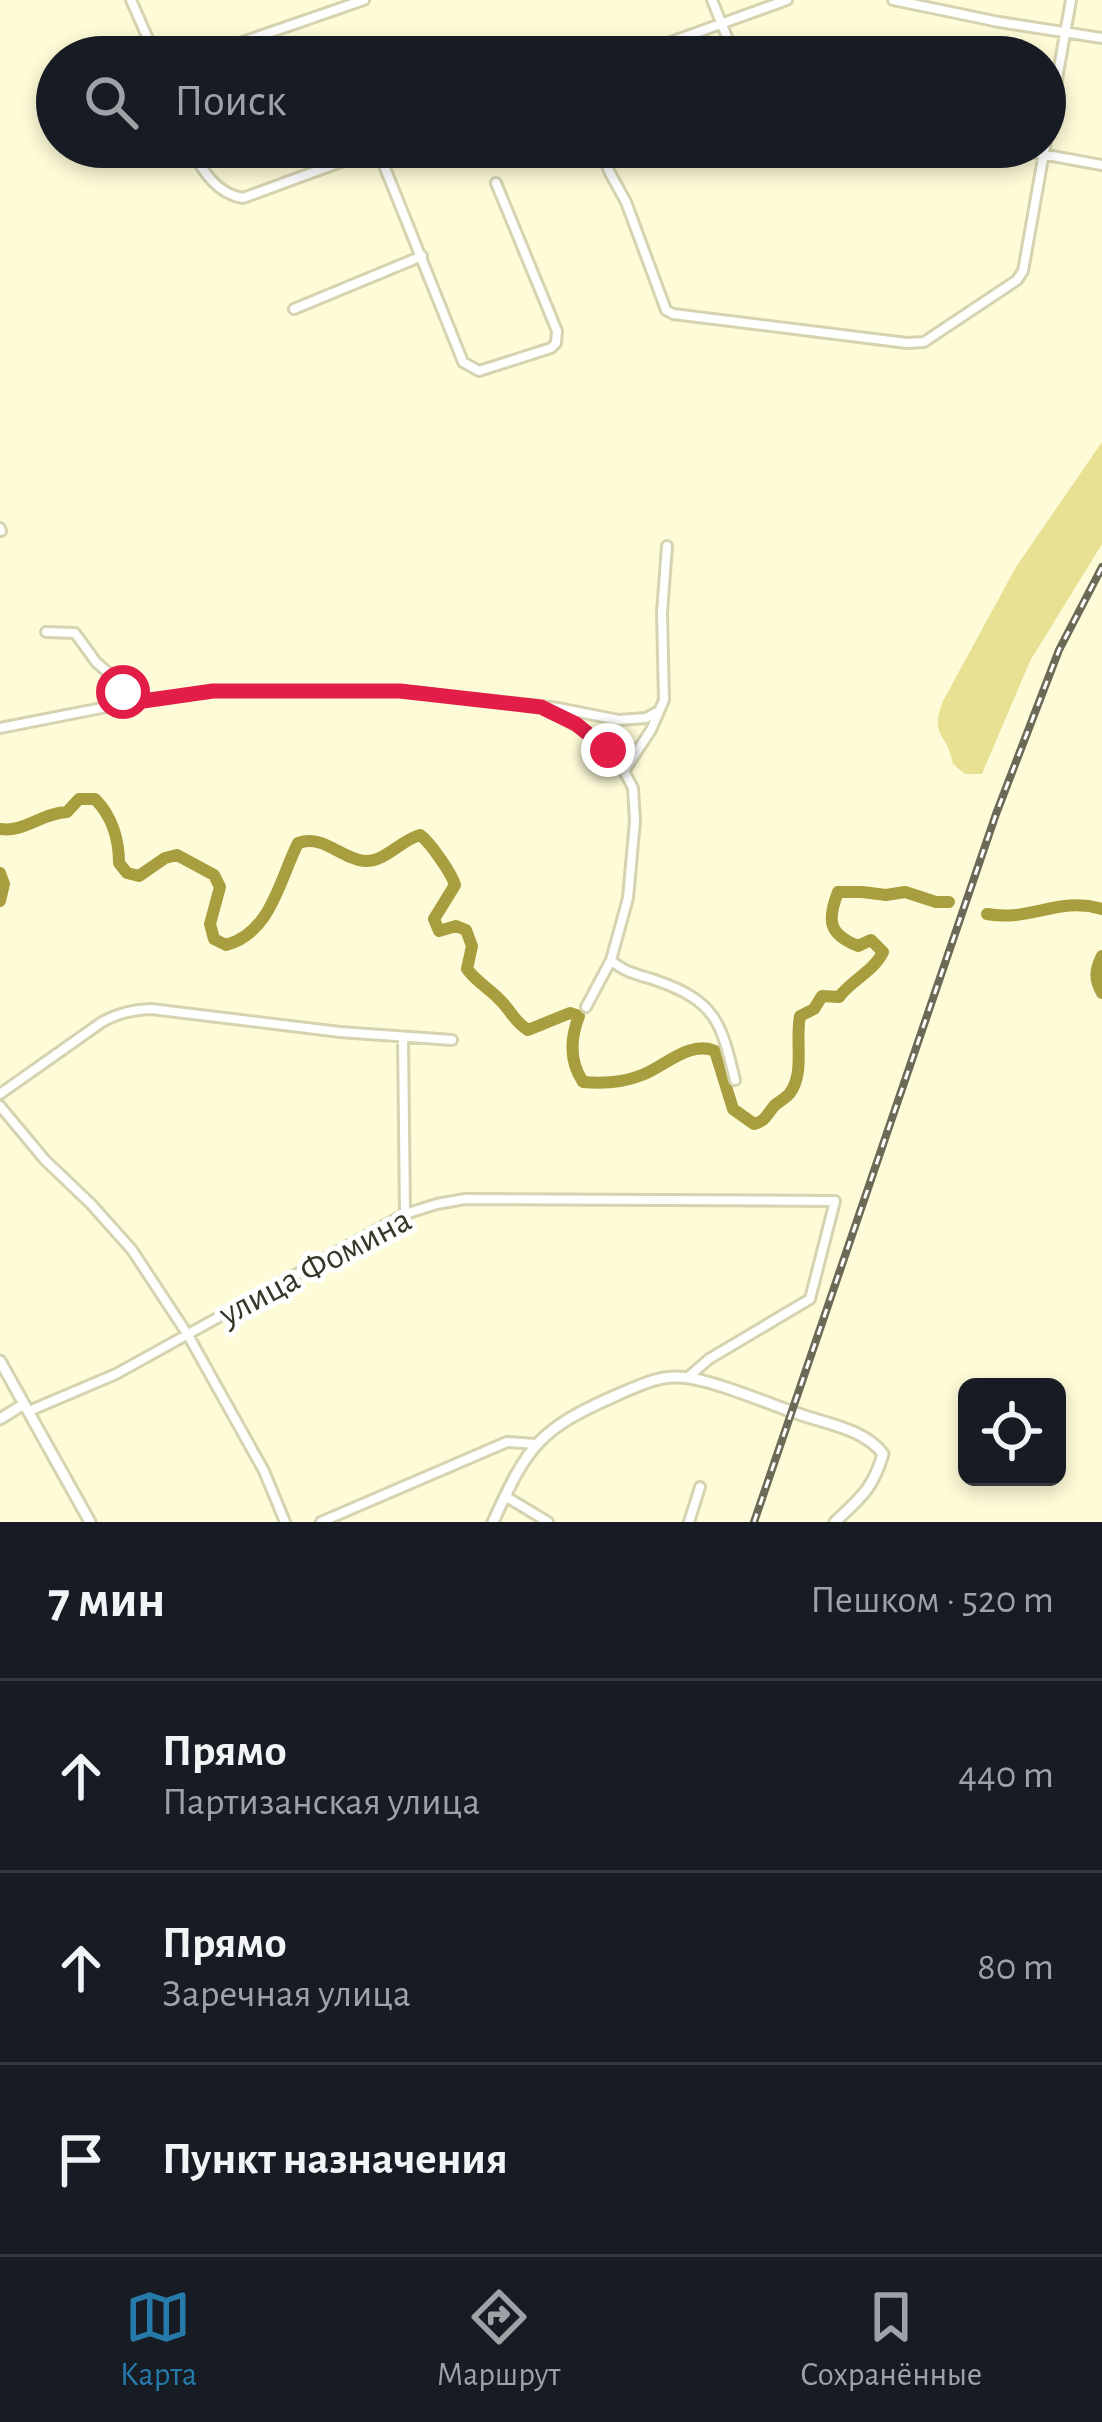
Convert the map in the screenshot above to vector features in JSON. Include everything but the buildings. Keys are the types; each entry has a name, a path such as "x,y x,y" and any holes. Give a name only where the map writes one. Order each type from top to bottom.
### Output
{"street":[{"path":"131,0 147,36"},
{"path":"260,36 364,0"},
{"path":"712,0 727,36"},
{"path":"691,36 787,0"},
{"path":"893,0 1102,38"},
{"path":"1065,36 1071,0"},
{"path":"1066,158 1102,165"},
{"path":"201,168 222,191 243,198 323,168"},
{"path":"387,168 463,362 479,371 551,348 557,332 496,183"},
{"path":"608,168 626,202 666,310 908,344 924,342 1021,277 1041,168"},
{"path":"294,309 422,256"},
{"path":"624,771 664,700 662,613 667,546"},
{"path":"46,632 70,631 79,636 95,662 122,684 122,704"},
{"path":"0,728 213,691 400,691 571,710 619,720 658,712"},
{"path":"541,707 596,737 633,788 628,898 611,960 586,1007"},
{"path":"611,960 619,968 691,997 715,1016 734,1080"},
{"path":"0,1094 102,1022 133,1010 452,1040"},
{"path":"403,1037 405,1214"},
{"path":"0,1106 132,1250 188,1335 264,1471 285,1522"},
{"name":"улица Фомина","path":"0,1419 116,1374 405,1214 437,1204 465,1199 835,1201 810,1299 687,1378"},
{"path":"0,1361 90,1522"},
{"path":"493,1522 546,1433 571,1415 665,1378 687,1378 845,1429 876,1445 883,1454 876,1478 835,1522"},
{"path":"321,1522 507,1442 536,1444"},
{"path":"689,1522 700,1487"},
{"path":"505,1496 548,1522"}],"shaded area":[{"path":"1102,442 1102,544 1030,661 982,774 965,774 953,764 938,728 943,701 1016,567"}],"waterway":[{"path":"0,829 67,812 79,799 95,799 110,821 119,863 127,873 139,876 177,855 214,875 220,887 210,924 214,939 226,945 241,939 264,917 298,843 324,844 365,861 420,835 455,885 434,919 439,931 456,926 466,930 472,946 467,969 528,1030 570,1013 579,1016 572,1050 583,1082 627,1080 687,1051 715,1051 733,1109 754,1124 795,1085 800,1016 814,1009 822,996 839,997 883,952 871,940 858,946 836,931 832,911 838,892 905,892 949,902"},
{"path":"0,873 4,884 0,901"},
{"path":"987,914 1017,915 1072,905 1102,909"},
{"path":"1102,956 1096,975 1102,993"}],"railway":[{"path":"754,1522 996,814 1059,650 1102,567"}],"route":[{"path":"123,692 122,704 213,691 400,691 541,707 576,724 608,750"}]}
